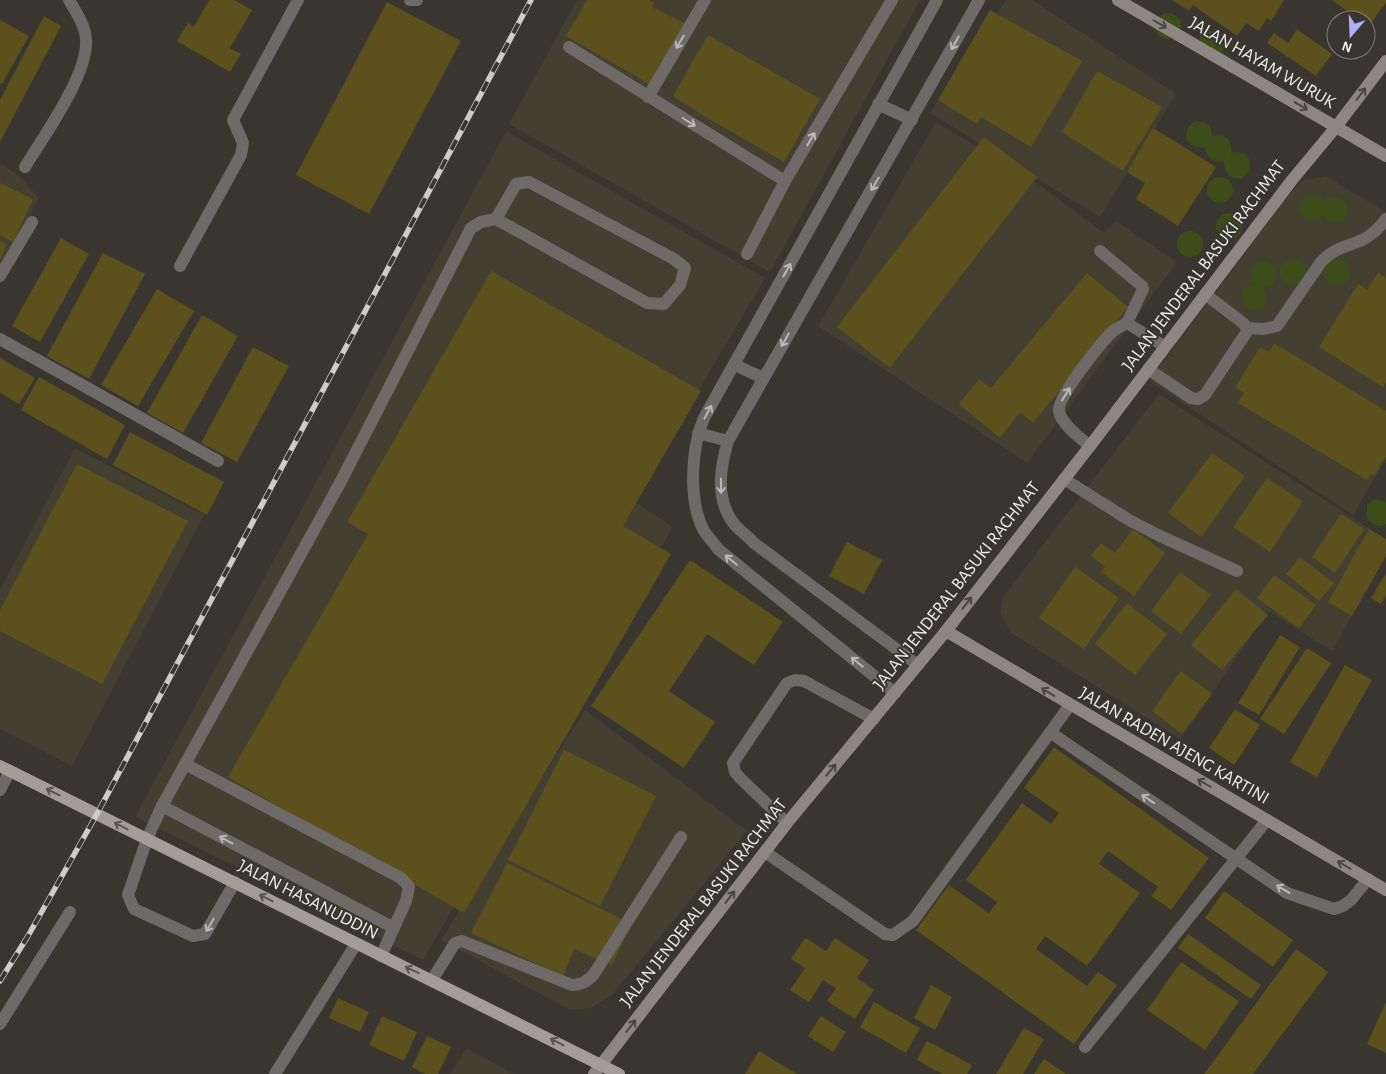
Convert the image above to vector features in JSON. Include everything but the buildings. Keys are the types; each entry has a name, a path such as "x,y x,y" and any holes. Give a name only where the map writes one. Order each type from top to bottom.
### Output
{"main road":[{"name":"JALAN HAYAM WURUK","path":"1118,0 1386,156"},
{"name":"JALAN JENDERAL BASUKI RACHMAT","path":"598,1069 787,822 946,631 1090,446 1164,346 1292,180 1386,62"},
{"name":"JALAN RADEN AJENG KARTINI","path":"946,631 1386,890"},
{"name":"JALAN HASANUDDIN","path":"5,768 356,944 432,980 598,1069 619,1074"}],"street":[{"path":"25,167 77,81 84,59 86,39 81,19 69,0"},
{"path":"180,266 241,156 243,143 233,120 298,0"},
{"path":"410,0 417,0"},
{"path":"648,97 705,0"},
{"path":"747,254 785,181 892,0"},
{"path":"895,693 718,549 704,531 698,514 692,469 698,433 704,418 937,0"},
{"path":"918,665 754,543 734,524 724,507 720,488 723,457 728,441 762,378 912,120 979,0"},
{"path":"569,47 785,181"},
{"path":"878,104 912,120"},
{"path":"235,882 205,934 193,936 134,909 128,895 147,839 162,806 340,482 471,228 481,222 496,220 647,303 664,304 680,285 685,268 674,259 529,182 516,184 496,220"},
{"path":"1205,294 1247,328 1264,329 1277,326 1321,262 1330,253 1366,238 1379,228 1386,219"},
{"path":"0,276 32,222"},
{"path":"1090,446 1070,429 1059,414 1059,404 1078,375 1114,330 1127,323 1143,289 1142,286 1100,251"},
{"path":"1127,323 1164,346"},
{"path":"1148,369 1191,398 1198,399 1206,395 1246,333 1247,328"},
{"path":"0,339 218,461"},
{"path":"735,364 762,378"},
{"path":"698,433 728,441"},
{"path":"1064,479 1129,520 1237,571"},
{"path":"787,822 740,778 735,772 733,763 787,683 796,680 804,681 874,719"},
{"path":"765,852 885,934 893,935 913,920 1070,705"},
{"path":"1051,733 1287,893 1334,908 1343,906 1368,879"},
{"path":"184,764 401,878 409,887 406,901 381,956"},
{"path":"0,790 5,768"},
{"path":"162,806 394,928"},
{"path":"1085,1047 1267,820"},
{"path":"432,980 455,943 462,941 572,985 588,980 594,974 681,837"},
{"path":"0,1024 70,912"},
{"path":"275,1074 356,944"}],"shaded area":[{"path":"577,0 920,0 770,272 509,124"},
{"path":"1006,0 1032,0 1176,94 1100,217 930,113"},
{"path":"936,122 1041,186 1104,233 1116,221 1177,262 1027,463 818,326"},
{"path":"506,131 765,278 633,501 673,527 423,960 135,817"},
{"path":"0,163 19,176 39,198 0,267"},
{"path":"1326,176 1386,212 1386,459 1353,515 1149,381 1282,203 1301,181"},
{"path":"1159,394 1386,539 1386,555 1332,651 1268,611 1181,739 1011,633 1000,613 1003,597"},
{"path":"75,448 204,515 72,766 0,729 0,590"},
{"path":"585,710 747,831 613,994 591,1008 570,1010 441,940"},
{"path":"467,1048 513,1074 450,1074"}],"green space":[{"path":"1168,13 1177,17 1181,26 1177,35 1168,39 1159,35 1155,26 1159,17"},
{"path":"1208,30 1221,33 1223,36 1225,43 1221,53 1199,44 1200,35"},
{"path":"1195,121 1208,124 1212,136 1221,136 1227,139 1231,153 1238,152 1247,156 1250,160 1250,165 1246,175 1241,179 1233,178 1226,172 1224,161 1214,161 1207,154 1205,147 1194,146 1190,143 1186,135 1187,130"},
{"path":"1220,177 1229,181 1233,190 1229,199 1220,203 1211,199 1207,190 1211,181"},
{"path":"1308,195 1317,196 1324,201 1333,197 1339,198 1347,205 1348,211 1346,216 1338,223 1328,221 1323,216 1317,220 1311,221 1306,219 1299,210 1302,199"},
{"path":"1229,213 1238,217 1242,226 1238,235 1229,239 1220,235 1216,226 1220,217"},
{"path":"1190,231 1199,235 1203,244 1199,253 1190,257 1181,253 1177,244 1181,235"},
{"path":"1293,259 1302,263 1306,272 1302,281 1293,285 1284,281 1280,272 1284,263"},
{"path":"1337,259 1346,263 1350,272 1346,281 1337,285 1328,281 1324,272 1328,263"},
{"path":"1260,261 1273,265 1276,275 1273,284 1263,287 1266,293 1266,303 1260,309 1255,310 1244,306 1241,296 1247,286 1250,284 1256,285 1252,278 1252,268"},
{"path":"1375,499 1386,502 1386,524 1381,526 1375,525 1367,518 1367,505"}],"railway":[{"path":"0,981 28,936 97,814 531,0"}]}
